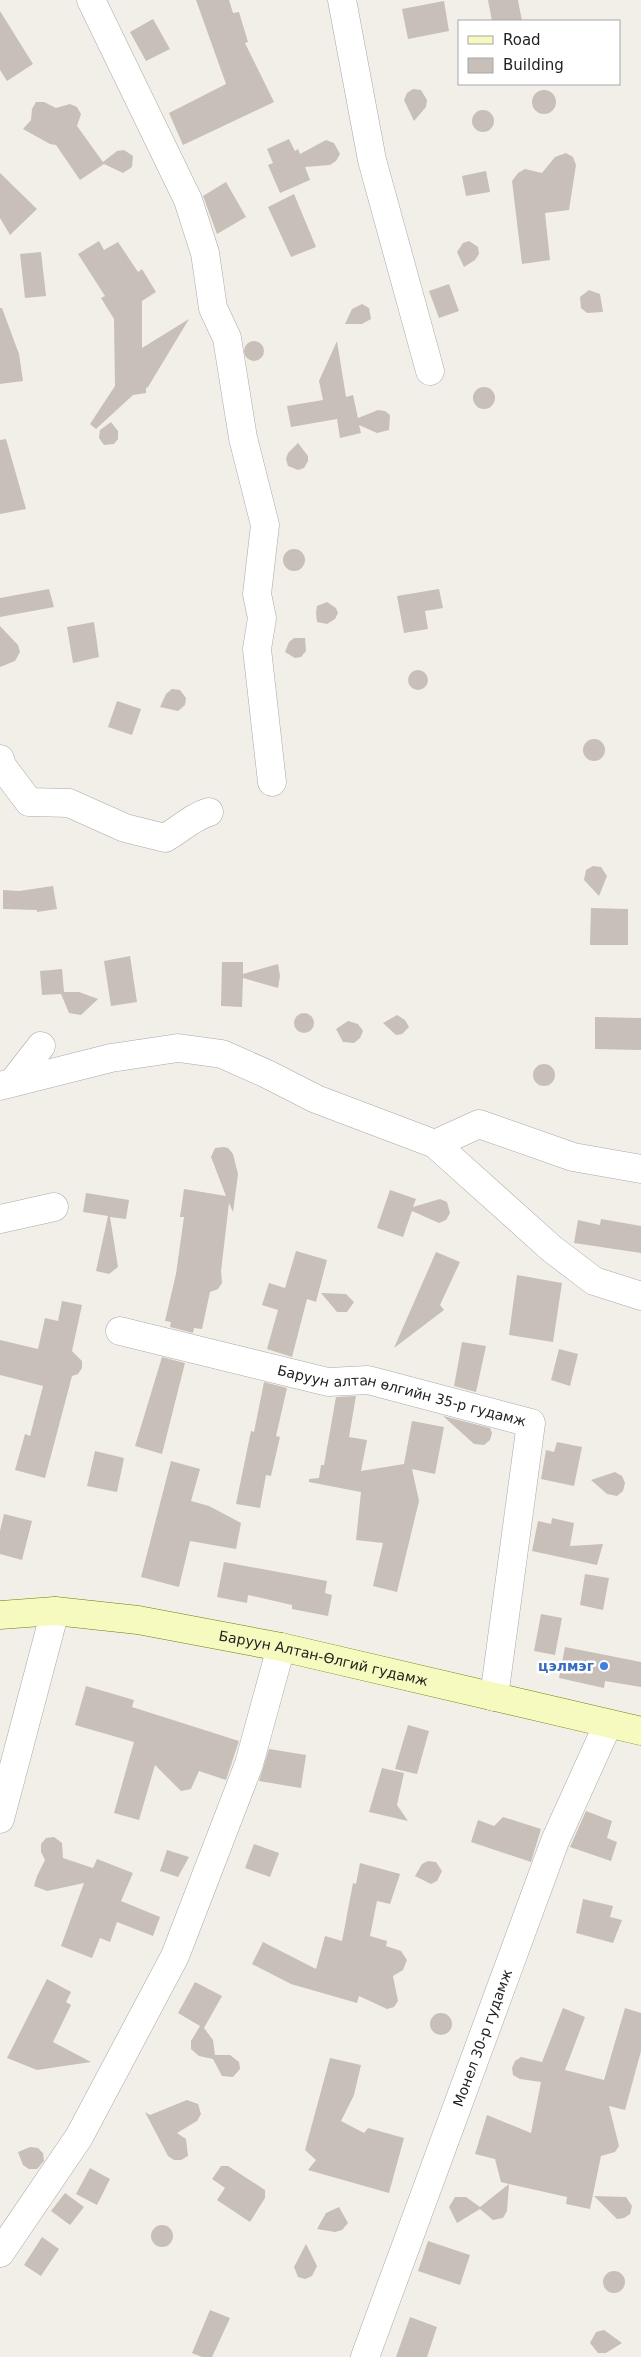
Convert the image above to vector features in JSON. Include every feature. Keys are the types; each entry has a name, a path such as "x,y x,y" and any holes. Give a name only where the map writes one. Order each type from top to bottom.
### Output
{"main road":[{"name":"Баруун Алтан-Өлгий гудамж","path":"0,1615 55,1611 138,1620 281,1647 641,1732"}],"street":[{"path":"92,0 188,200 205,254 213,308 227,338 243,438 265,525 257,594 262,618 257,649 272,782"},
{"path":"342,0 372,160 430,371"},
{"path":"0,759 2,766 29,802 69,803 126,828 165,838 185,827 194,817 209,812"},
{"path":"7,1084 41,1046"},
{"path":"7,1084 111,1058 178,1048 222,1054 316,1099 435,1144 552,1249 594,1281 641,1296"},
{"path":"435,1144 479,1124 573,1157 641,1169"},
{"path":"0,1220 54,1207"},
{"name":"Баруун алтан өлгийн 35-р гудамж","path":"120,1331 328,1382 368,1380 531,1423 494,1697"},
{"path":"0,1818 55,1611"},
{"path":"0,2253 79,2137 176,1956 249,1764 281,1647"},
{"name":"Монел 30-р гудамж","path":"365,2357 555,1841 608,1724"}],"building":[{"path":"196,0 229,0 233,13 239,12 248,42 245,43 274,102 183,145 169,113 226,84"},
{"path":"488,0 518,0 522,20 492,20"},
{"path":"444,1 449,31 408,39 402,9"},
{"path":"0,11 33,64 7,81 0,70"},
{"path":"153,19 170,49 146,61 130,32"},
{"path":"413,89 421,90 427,100 426,107 414,121 404,100 407,93"},
{"path":"544,90 549,91 555,97 555,107 549,113 544,114 539,113 533,107 532,102 533,97 539,91"},
{"path":"36,102 44,102 56,108 70,104 77,107 81,114 77,126 103,162 117,151 124,150 133,156 132,167 123,173 104,164 80,180 56,145 50,144 23,129 31,120 32,109"},
{"path":"479,110 487,110 494,117 494,125 487,132 479,132 472,125 472,117"},
{"path":"289,139 295,151 298,149 300,154 326,140 334,143 340,154 336,161 330,165 305,167 310,180 280,193 268,165 273,163 267,149"},
{"path":"566,153 573,157 576,165 569,210 545,213 550,260 522,264 512,181 518,173 525,169 542,173 555,157"},
{"path":"486,171 490,192 466,196 462,176"},
{"path":"0,173 37,209 10,235 0,218"},
{"path":"226,182 246,217 217,234 203,196"},
{"path":"294,194 316,247 291,257 268,207"},
{"path":"99,241 104,250 118,242 138,272 142,269 156,292 142,301 142,348 189,319 146,388 146,393 133,395 96,429 90,424 115,386 114,319 101,298 105,296 78,254"},
{"path":"469,241 478,247 479,254 475,260 464,267 457,252 463,243"},
{"path":"41,252 46,296 25,298 20,254"},
{"path":"449,284 459,311 439,318 429,291"},
{"path":"589,290 600,294 603,312 587,313 581,308 580,297"},
{"path":"362,304 369,308 371,319 362,324 345,324 352,309"},
{"path":"0,308 2,308 19,354 23,381 0,384"},
{"path":"254,341 261,344 264,351 261,358 254,361 247,358 244,351 247,344"},
{"path":"337,341 346,397 353,395 358,418 378,410 385,411 390,415 389,430 377,433 359,425 361,433 340,438 337,419 291,427 287,406 323,400 319,381"},
{"path":"484,387 492,390 495,398 492,406 484,409 476,406 473,398 476,390"},
{"path":"111,422 118,431 118,439 114,444 104,445 99,438 100,430"},
{"path":"6,439 26,509 0,514 0,440"},
{"path":"298,443 308,456 308,461 304,468 298,470 288,466 286,459 288,453"},
{"path":"294,549 302,552 305,560 302,568 294,571 286,568 283,560 286,552"},
{"path":"49,589 54,607 0,617 0,598"},
{"path":"439,589 443,608 425,611 428,629 404,633 397,596"},
{"path":"327,602 336,608 338,613 335,619 327,624 317,622 317,606"},
{"path":"94,622 99,657 73,663 67,627"},
{"path":"0,626 18,645 20,652 15,661 0,667"},
{"path":"294,638 305,638 306,651 301,657 295,658 285,652 289,642"},
{"path":"418,670 425,673 428,680 425,687 418,690 411,687 408,680 411,673"},
{"path":"172,689 180,690 186,698 185,705 178,711 160,707 166,694"},
{"path":"117,701 141,709 132,735 108,727"},
{"path":"590,739 598,739 605,746 605,754 598,761 590,761 583,754 583,746"},
{"path":"593,866 601,867 607,876 599,896 584,880 586,870"},
{"path":"53,886 57,909 37,912 37,910 3,909 3,890 19,891"},
{"path":"591,908 628,909 628,945 590,945"},
{"path":"130,956 137,1002 111,1006 104,961"},
{"path":"222,962 243,962 243,974 278,964 280,976 278,988 243,978 242,1007 221,1006"},
{"path":"62,969 64,992 79,992 98,999 81,1015 69,1013 61,994 42,995 40,971"},
{"path":"304,1013 311,1016 314,1023 311,1030 304,1033 297,1030 294,1023 297,1016"},
{"path":"397,1015 405,1020 409,1027 402,1034 396,1035 383,1023"},
{"path":"595,1017 641,1018 641,1050 595,1049"},
{"path":"348,1021 358,1024 363,1031 360,1038 354,1043 343,1042 336,1029"},
{"path":"540,1064 548,1064 555,1071 555,1079 548,1086 540,1086 533,1079 533,1071"},
{"path":"215,1148 228,1148 233,1154 238,1174 233,1212 229,1203 221,1271 222,1283 218,1289 210,1292 202,1329 194,1328 193,1333 170,1327 171,1322 165,1321 176,1274 184,1217 180,1217 184,1189 226,1196 211,1157"},
{"path":"390,1190 416,1199 413,1207 440,1199 447,1202 450,1213 446,1220 439,1223 412,1211 403,1237 377,1228"},
{"path":"86,1193 129,1200 126,1219 110,1217 118,1267 109,1274 96,1271 108,1216 83,1212"},
{"path":"601,1219 641,1226 641,1253 574,1243 578,1220 600,1225"},
{"path":"296,1251 327,1260 316,1302 307,1299 292,1357 267,1349 278,1310 262,1305 269,1283 285,1288"},
{"path":"436,1252 460,1262 440,1305 444,1310 394,1348"},
{"path":"517,1275 562,1283 553,1342 509,1335"},
{"path":"321,1293 346,1294 354,1302 347,1312 337,1312"},
{"path":"62,1301 82,1305 72,1351 82,1361 82,1368 78,1374 72,1376 45,1478 15,1470 25,1434 30,1436 43,1386 0,1375 0,1340 38,1349 45,1318 58,1321"},
{"path":"462,1342 486,1346 476,1392 454,1386"},
{"path":"559,1349 578,1354 570,1386 551,1380"},
{"path":"162,1357 185,1363 162,1454 135,1446"},
{"path":"264,1382 287,1388 276,1436 280,1437 271,1476 266,1475 260,1508 236,1504 251,1431 254,1432"},
{"path":"356,1396 349,1437 367,1440 361,1471 404,1464 412,1421 444,1427 435,1474 412,1469 419,1501 397,1592 373,1586 383,1543 356,1540 361,1492 309,1482 309,1479 319,1478 321,1465 324,1465 336,1397"},
{"path":"443,1416 490,1428 492,1433 490,1440 484,1445 474,1444"},
{"path":"557,1442 582,1447 574,1486 541,1479 546,1450 554,1452"},
{"path":"95,1451 124,1458 117,1492 87,1486"},
{"path":"171,1461 200,1469 191,1501 209,1506 241,1523 236,1549 190,1541 179,1587 141,1577"},
{"path":"615,1472 622,1476 625,1483 623,1491 617,1496 607,1494 591,1480"},
{"path":"4,1514 32,1521 22,1560 0,1554 0,1531"},
{"path":"552,1518 574,1523 570,1546 603,1544 597,1565 532,1551 538,1521 551,1524"},
{"path":"224,1562 327,1581 325,1593 332,1595 328,1616 292,1609 292,1605 248,1595 247,1603 217,1597"},
{"path":"585,1574 609,1578 603,1610 580,1605"},
{"path":"541,1614 562,1618 555,1655 534,1651"},
{"path":"565,1647 641,1662 641,1687 605,1681 604,1688 559,1678"},
{"path":"86,1686 134,1700 132,1707 239,1741 226,1780 199,1771 191,1789 181,1791 155,1765 139,1820 114,1813 134,1742 75,1725"},
{"path":"408,1725 429,1731 417,1774 395,1769"},
{"path":"269,1749 306,1755 301,1788 259,1781"},
{"path":"382,1768 404,1773 397,1805 408,1821 369,1812"},
{"path":"586,1811 612,1821 607,1838 617,1842 611,1861 570,1847"},
{"path":"503,1817 541,1829 531,1862 471,1842 478,1820 494,1826"},
{"path":"54,1837 62,1843 63,1858 93,1868 97,1859 133,1873 121,1901 160,1917 153,1936 117,1922 110,1942 100,1938 92,1958 61,1946 84,1883 47,1891 34,1886 45,1860 41,1852 41,1844 46,1838"},
{"path":"254,1844 279,1853 270,1877 245,1868"},
{"path":"167,1850 189,1857 178,1877 160,1871"},
{"path":"428,1861 436,1862 442,1871 437,1881 431,1884 415,1876 422,1864"},
{"path":"360,1863 400,1874 390,1904 377,1901 370,1936 387,1941 386,1946 401,1951 407,1960 403,1970 393,1976 398,2001 394,2007 387,2009 359,1996 357,2003 291,1984 252,1964 263,1942 316,1969 325,1936 342,1941 353,1883 356,1884"},
{"path":"583,1899 613,1906 610,1917 622,1920 613,1943 576,1933"},
{"path":"47,1979 71,1992 66,2002 71,2005 53,2042 91,2062 37,2070 7,2058"},
{"path":"195,1982 222,1996 204,2028 213,2040 215,2055 230,2055 239,2062 240,2069 233,2077 222,2076 213,2059 199,2056 191,2049 191,2041 200,2026 178,2013"},
{"path":"563,2008 585,2017 565,2070 604,2080 625,2008 641,2013 641,2051 625,2110 609,2106 619,2146 615,2152 601,2156 590,2209 566,2204 567,2197 501,2182 495,2159 475,2154 487,2115 531,2133 541,2082 520,2079 513,2075 512,2068 515,2061 521,2057 542,2062"},
{"path":"437,2013 445,2013 452,2020 452,2028 445,2035 437,2035 430,2028 430,2020"},
{"path":"330,2058 361,2065 354,2095 341,2121 364,2133 368,2128 404,2138 389,2193 308,2170 316,2160 305,2150"},
{"path":"187,2100 198,2104 201,2114 197,2121 177,2133 186,2139 188,2156 181,2160 174,2160 168,2156 145,2112 150,2115"},
{"path":"30,2147 38,2148 43,2153 44,2161 37,2169 29,2169 23,2165 18,2152"},
{"path":"221,2166 228,2166 265,2190 265,2198 250,2222 217,2200 225,2188 212,2179"},
{"path":"90,2168 110,2179 97,2205 76,2194"},
{"path":"509,2184 507,2211 503,2218 493,2220 480,2209 457,2223 449,2207 455,2197 466,2197 480,2207"},
{"path":"65,2193 84,2207 70,2225 51,2211"},
{"path":"594,2196 626,2197 632,2206 630,2214 624,2218 617,2219"},
{"path":"339,2207 348,2223 342,2230 335,2232 317,2229 326,2213"},
{"path":"158,2225 166,2225 173,2232 173,2240 166,2247 158,2247 151,2240 151,2232"},
{"path":"42,2237 59,2249 41,2276 24,2265"},
{"path":"428,2241 470,2255 460,2285 418,2271"},
{"path":"306,2244 317,2266 312,2276 305,2279 298,2277 294,2267"},
{"path":"610,2271 618,2271 625,2278 625,2286 618,2293 610,2293 603,2286 603,2278"},
{"path":"210,2310 230,2318 212,2357 202,2357 192,2353"},
{"path":"410,2317 437,2327 427,2357 396,2357"},
{"path":"604,2330 622,2343 606,2353 598,2353 590,2343 596,2332"}],"place":[{"name":"цэлмэг","path":"604,1666"}]}
